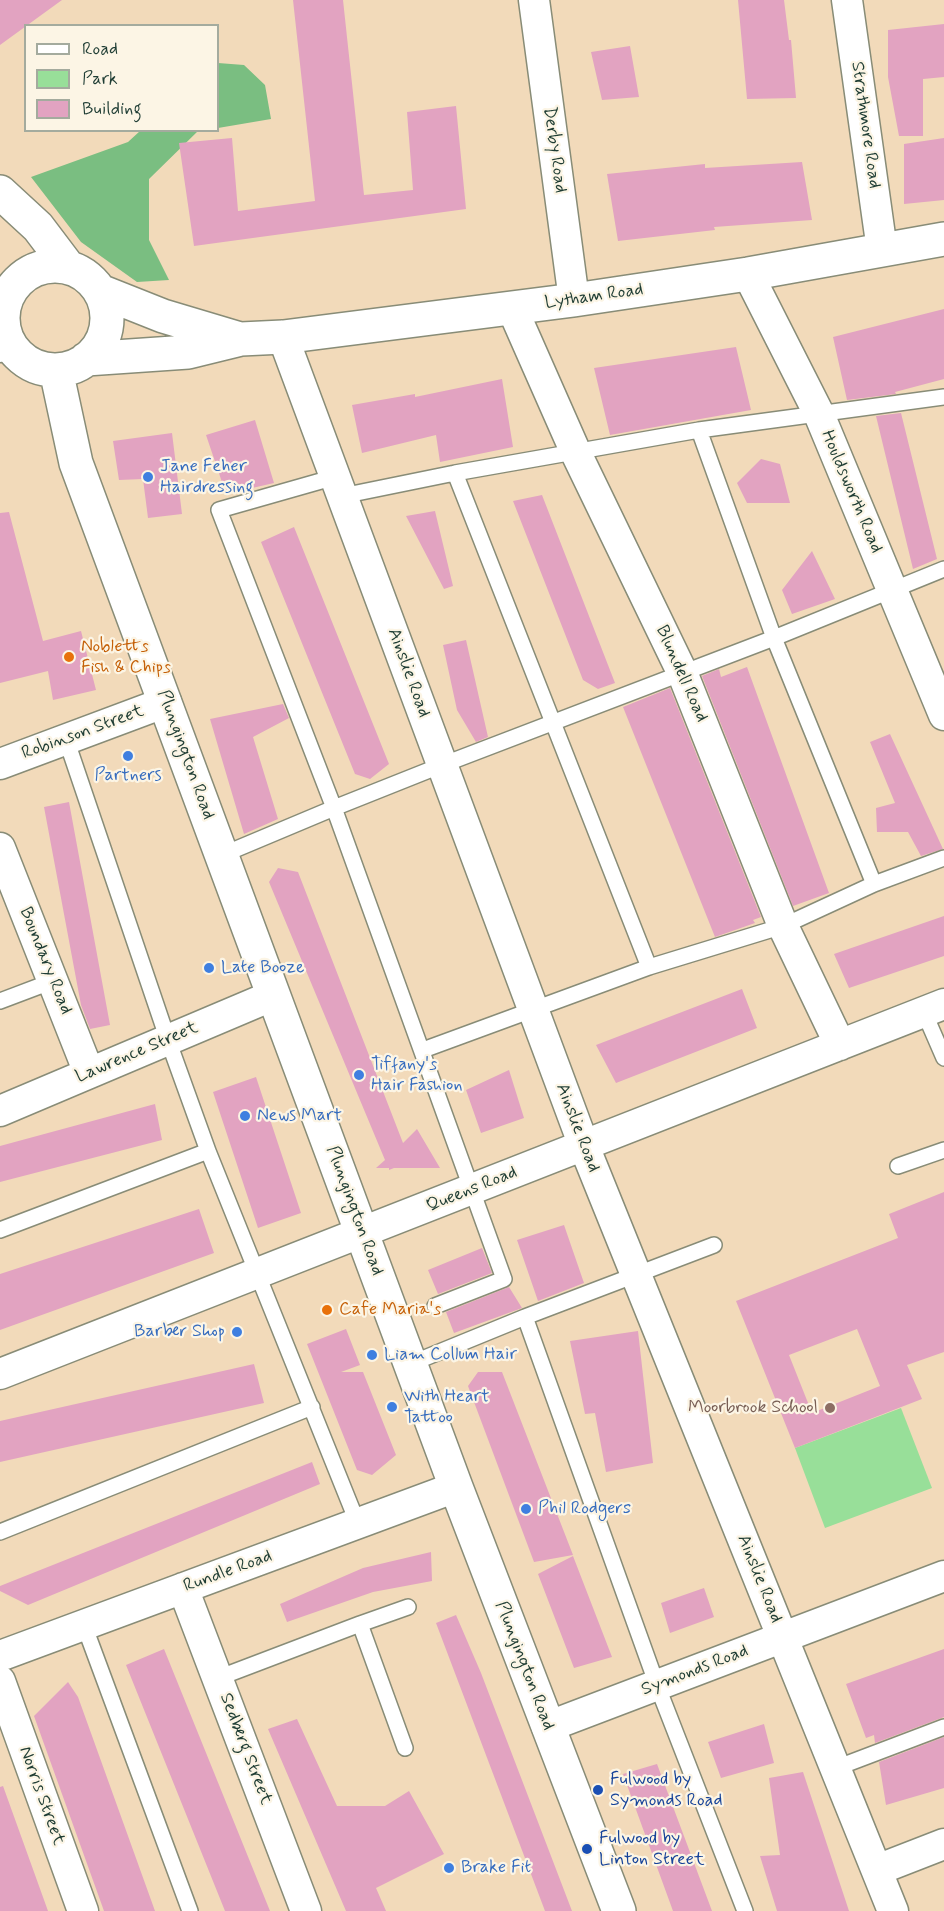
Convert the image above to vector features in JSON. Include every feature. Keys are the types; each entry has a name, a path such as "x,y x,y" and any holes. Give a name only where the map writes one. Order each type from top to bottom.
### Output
{"street":[{"name":"Derby Road","path":"534,0 574,300"},
{"name":"Strathmore Road","path":"847,0 882,250"},
{"path":"0,192 38,227 69,268"},
{"name":"Lytham Road","path":"71,365 188,352 241,339 283,337 574,300 748,274 944,239"},
{"path":"49,266 69,268 87,276 100,291 107,311 105,333 95,352 71,365 36,366 4,343 3,295 31,272 49,266"},
{"name":"Houldsworth Road","path":"748,274 819,414 944,715"},
{"name":"Lytham Road","path":"100,291 164,316 241,339"},
{"name":"Blundell Road","path":"512,308 576,453 682,672 783,926 840,1045"},
{"name":"Ainslie Road","path":"283,337 584,1146 893,1911"},
{"name":"Plungington Road","path":"71,365 76,463 456,1488 619,1911"},
{"name":"Robinson Street","path":"0,764 166,702"},
{"name":"Boundary Road","path":"2,858 89,1073"},
{"name":"Lawrence Street","path":"0,1111 274,995"},
{"name":"Queens Road","path":"0,1374 934,1008"},
{"name":"Rundle Road","path":"0,1656 456,1488"},
{"name":"Symonds Road","path":"547,1727 944,1576"},
{"name":"Sedberg Street","path":"183,1588 306,1911"},
{"name":"Norris Street","path":"0,1681 82,1911"},
{"path":"877,1870 944,1844"}],"lane":[{"path":"435,1306 504,1279 474,1190 334,807 219,510 339,487 455,473 699,430 819,414 941,398 944,414"},
{"path":"699,430 774,638 874,884"},
{"path":"455,473 649,967"},
{"path":"222,855 334,807 774,638 944,569"},
{"path":"66,739 208,1151 358,1524"},
{"path":"423,1050 649,967 783,926 874,884 944,858"},
{"path":"0,1001 52,981"},
{"path":"934,1008 944,1058"},
{"path":"898,1166 944,1150"},
{"path":"0,1230 208,1151"},
{"path":"410,1364 525,1317 714,1245"},
{"path":"525,1317 657,1685 745,1911"},
{"path":"0,1532 312,1407"},
{"path":"218,1677 408,1607"},
{"path":"360,1624 405,1748"},
{"path":"84,1625 189,1911"},
{"path":"836,1768 944,1727"}],"green space":[{"path":"219,63 244,65 265,85 271,119 219,128"},
{"path":"139,132 197,132 149,179 149,240 169,280 137,282 81,242 31,177 128,142"},
{"path":"901,1408 932,1488 825,1528 795,1448"}],"building":[{"path":"0,0 62,0 29,24 24,24 24,28 0,45"},
{"path":"293,0 343,0 364,195 413,190 407,112 456,106 466,209 194,246 179,143 232,138 238,211 315,201"},
{"path":"738,0 784,0 789,40 791,40 796,98 747,99"},
{"path":"944,24 944,77 923,79 923,136 899,136 888,77 888,30"},
{"path":"630,46 639,97 602,100 591,52"},
{"path":"944,138 944,200 904,204 904,144"},
{"path":"802,162 812,220 714,227 715,230 618,241 607,174 705,164 705,168"},
{"path":"944,309 944,379 895,392 896,394 847,400 833,337"},
{"path":"736,347 751,410 610,435 594,368"},
{"path":"502,379 513,447 440,462 436,435 362,453 352,405 415,394 415,397"},
{"path":"901,413 937,559 913,569 876,416"},
{"path":"255,420 274,483 226,494 206,435"},
{"name":"Jane Feher Hairdressing","path":"172,433 182,514 148,518 143,479 119,480 113,441"},
{"path":"761,459 780,464 790,503 747,503 737,483"},
{"path":"542,495 615,683 598,689 583,680 513,501"},
{"path":"435,511 453,586 444,589 406,516"},
{"path":"9,512 43,641 81,631 96,690 53,700 48,671 0,683 0,513"},
{"path":"294,527 389,764 370,779 355,774 261,542"},
{"path":"812,551 835,599 792,614 782,590"},
{"path":"466,640 488,737 476,742 457,710 443,645"},
{"path":"747,667 829,893 793,906 702,676 719,669 721,677"},
{"path":"670,688 761,917 753,920 755,923 715,937 623,707"},
{"path":"283,704 289,718 253,737 278,819 244,834 210,719"},
{"path":"890,734 943,849 921,856 908,832 877,832 876,808 895,803 870,742"},
{"path":"69,802 110,1025 90,1029 81,1005 44,807"},
{"path":"278,868 298,872 403,1143 417,1129 440,1168 394,1168 389,1170 389,1168 376,1168 385,1160 269,882"},
{"path":"944,916 944,956 849,988 834,954"},
{"path":"742,989 757,1028 616,1083 596,1045"},
{"path":"509,1070 524,1118 481,1133 466,1090"},
{"path":"256,1077 301,1213 258,1228 213,1092"},
{"path":"155,1104 162,1140 0,1182 0,1146"},
{"name":"Moorbrook School","path":"944,1192 944,1352 907,1365 922,1399 795,1448 736,1301 898,1238 889,1214","holes":["857,1329 880,1386 812,1413 789,1355"]},
{"path":"199,1209 214,1253 0,1330 0,1274"},
{"path":"564,1225 584,1283 538,1301 517,1240"},
{"path":"482,1248 492,1273 438,1294 428,1270"},
{"path":"509,1287 522,1308 454,1333 446,1312"},
{"path":"346,1329 360,1365 341,1372 363,1372 396,1455 372,1475 357,1470 307,1344"},
{"path":"638,1331 653,1463 606,1472 595,1413 585,1414 570,1341"},
{"path":"254,1364 264,1403 0,1462 0,1421"},
{"path":"478,1372 502,1372 573,1555 534,1562 468,1386"},
{"path":"312,1462 320,1484 28,1605 0,1591 0,1586"},
{"path":"431,1552 432,1581 373,1592 287,1622 280,1604 363,1568"},
{"path":"573,1556 612,1657 574,1668 538,1574"},
{"path":"704,1588 714,1617 670,1633 661,1603"},
{"path":"456,1615 481,1673 572,1911 545,1911 436,1623"},
{"path":"164,1649 270,1911 225,1911 126,1665"},
{"path":"944,1649 944,1717 875,1743 874,1735 866,1738 846,1684"},
{"path":"68,1682 78,1697 155,1911 104,1911 34,1716"},
{"path":"297,1719 337,1806 385,1806 409,1791 444,1854 376,1888 386,1911 346,1911 268,1729"},
{"path":"764,1724 774,1763 721,1778 708,1742"},
{"path":"944,1737 944,1788 886,1805 879,1762"},
{"path":"657,1764 712,1911 673,1911 623,1774"},
{"path":"803,1772 849,1911 777,1911 760,1856 780,1855 769,1778"},
{"path":"3,1786 48,1911 0,1911 0,1787"}],"place":[{"name":"Jane Feher Hairdressing","path":"148,477"},
{"name":"Nobletts Fish & Chips","path":"69,657"},
{"name":"Partners","path":"128,756"},
{"name":"Late Booze","path":"209,968"},
{"name":"Tiffany's Hair Fashion","path":"359,1075"},
{"name":"News Mart","path":"245,1116"},
{"name":"Cafe Maria's","path":"327,1310"},
{"name":"Barber Shop","path":"237,1332"},
{"name":"Liam Collum Hair","path":"372,1355"},
{"name":"With Heart Tattoo","path":"392,1407"},
{"name":"Moorbrook School","path":"830,1408"},
{"name":"Phil Rodgers","path":"526,1509"},
{"name":"Fulwood by Symonds Road","path":"598,1790"},
{"name":"Fulwood by Linton Street","path":"587,1849"},
{"name":"Brake Fit","path":"449,1868"}]}
